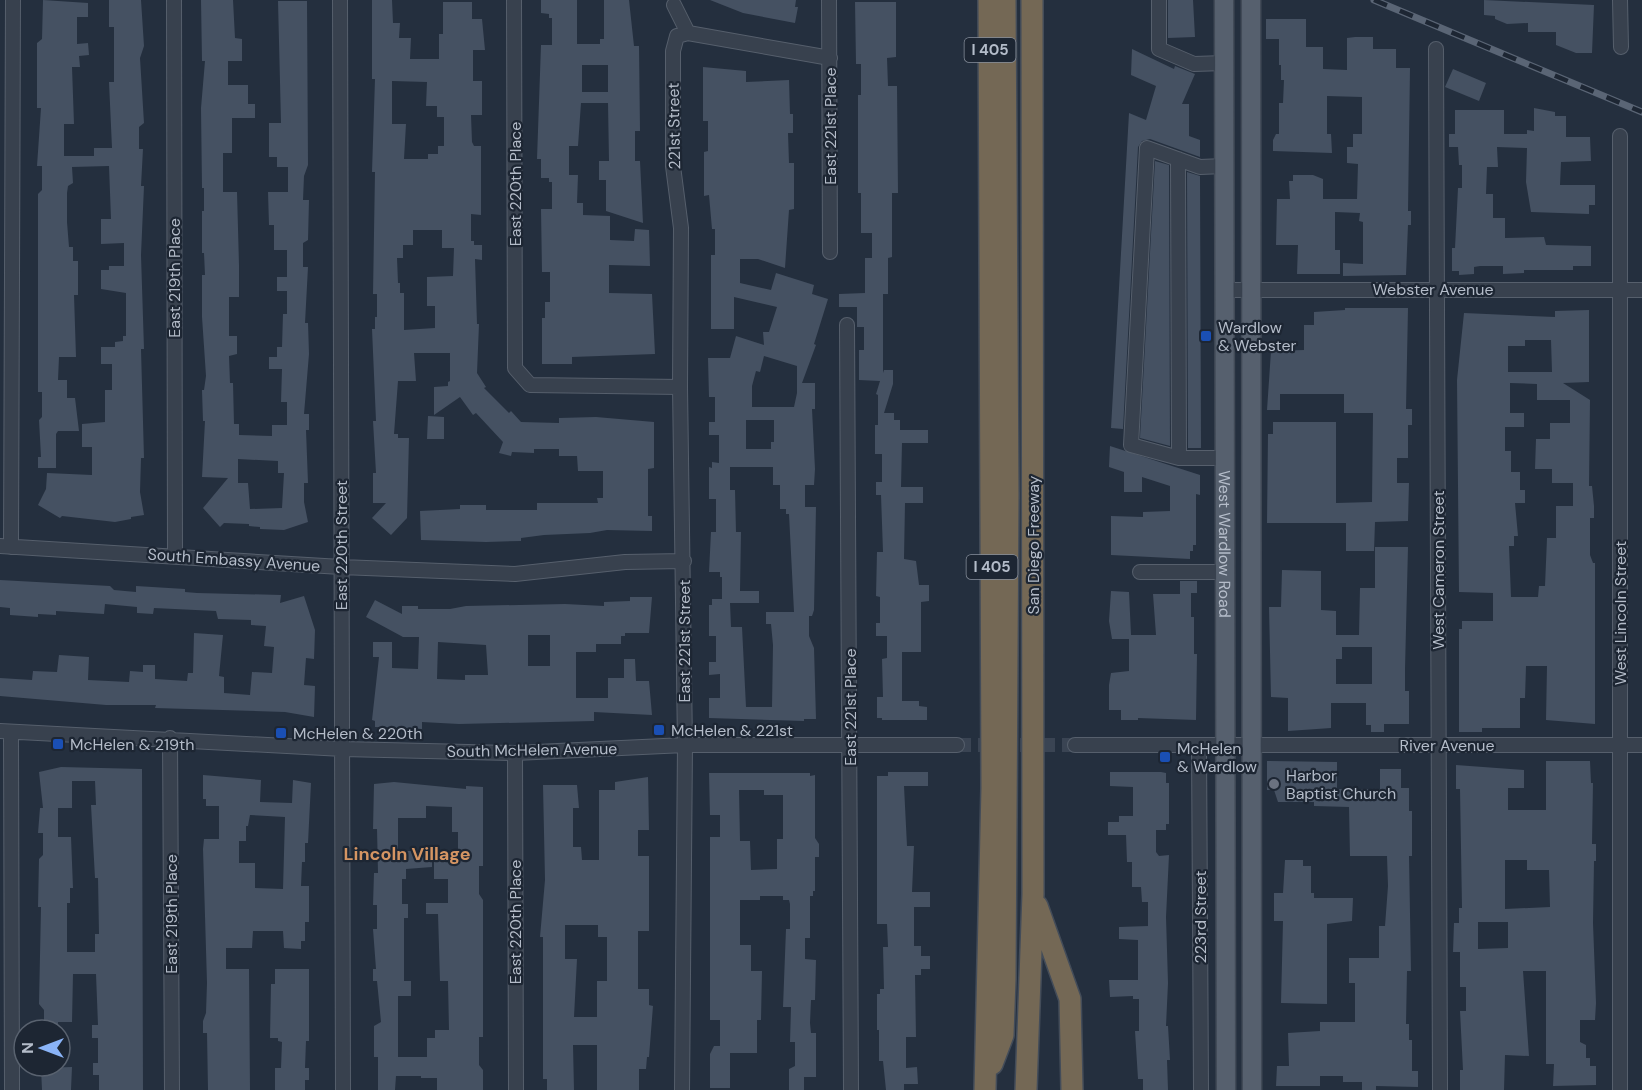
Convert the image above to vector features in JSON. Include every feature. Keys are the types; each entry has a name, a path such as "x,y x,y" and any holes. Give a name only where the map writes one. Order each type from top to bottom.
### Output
{"highway":[{"name":"I 405","path":"985,1086 992,788 989,0"},
{"path":"985,1086 1003,1035 1005,979 1008,495 1005,0"},
{"path":"1016,0 1018,494 1016,901 1031,943"},
{"name":"San Diego Freeway","path":"1026,1090 1033,894 1032,0"},
{"path":"1033,894 1070,999 1072,1090"}],"main road":[{"name":"West Wardlow Road","path":"1224,0 1226,1090"},
{"name":"West Wardlow Road","path":"1251,0 1252,1090"}],"street":[{"path":"6,546 13,0"},
{"name":"East 219th Place","path":"174,0 175,556"},
{"name":"East 220th Street","path":"340,0 344,1090"},
{"name":"East 220th Place","path":"514,0 515,368 530,384 680,387"},
{"name":"East 221st Place","path":"828,0 830,252"},
{"path":"1159,0 1159,49 1194,64 1224,63"},
{"path":"1620,0 1621,47"},
{"path":"674,5 688,33 830,58"},
{"name":"221st Street","path":"681,228 673,166 673,51 677,36 688,33"},
{"name":"West Cameron Street","path":"1436,49 1440,1090"},
{"name":"West Lincoln Street","path":"1620,136 1620,1090"},
{"path":"1224,166 1200,167 1147,148 1131,445 1179,458 1224,458"},
{"path":"1178,159 1179,458"},
{"name":"East 221st Street","path":"681,228 680,387 685,745 682,1090"},
{"name":"Webster Avenue","path":"1224,290 1642,290"},
{"name":"East 221st Place","path":"847,325 851,1090"},
{"name":"South Embassy Avenue","path":"6,546 341,567 515,574 625,562 684,561"},
{"path":"1140,572 1225,572"},
{"path":"6,731 12,1090"},
{"name":"South McHelen Avenue","path":"6,731 342,749 514,753 685,745 957,745"},
{"name":"East 219th Place","path":"170,738 172,1090"},
{"path":"1075,745 1252,746"},
{"name":"223rd Street","path":"1199,745 1201,1090"},
{"name":"River Avenue","path":"1252,746 1642,745"},
{"name":"East 220th Place","path":"514,753 516,1090"}],"building":[{"path":"43,0 88,3 88,17 77,17 77,44 88,43 89,55 79,56 80,67 72,67 74,124 64,124 64,156 94,156 94,148 112,148 109,82 114,82 114,27 109,27 109,0 141,0 144,46 140,58 144,123 139,127 139,149 143,149 141,186 144,186 141,255 144,349 141,349 144,458 141,458 140,492 144,515 115,522 62,516 60,518 38,505 46,489 47,473 92,475 92,447 82,447 82,424 105,422 105,390 112,390 112,364 101,364 101,347 115,347 115,342 123,341 123,336 126,336 126,293 101,289 101,270 109,270 109,266 124,266 124,243 101,244 101,219 111,219 109,166 72,167 73,183 68,186 67,193 67,222 69,247 73,247 73,261 78,261 78,295 74,295 76,357 59,357 58,380 67,380 67,398 75,398 79,431 58,431 56,434 56,468 38,468 38,457 41,457 39,420 42,417 42,392 38,392 38,194 42,190 42,166 37,166 41,108 37,108 37,43 42,39"},
{"path":"201,0 233,0 235,38 242,39 242,61 228,61 228,85 248,85 248,104 255,104 255,118 232,118 232,153 223,153 223,192 237,192 239,297 229,297 229,336 237,336 237,354 229,356 230,383 233,383 234,424 239,424 239,435 272,436 272,425 287,425 287,402 281,402 282,369 269,369 269,357 277,357 277,347 282,347 283,314 287,314 287,291 277,291 277,277 287,277 287,250 274,250 274,225 269,225 268,192 288,192 288,167 277,167 277,157 269,157 269,123 281,123 278,1 307,1 308,165 304,176 303,200 309,200 308,240 303,243 303,267 308,267 305,323 308,323 309,354 304,414 309,414 309,430 306,430 308,483 304,483 304,502 308,522 284,530 260,529 260,527 249,526 249,524 224,523 220,527 203,508 228,478 202,477 205,421 203,421 202,390 204,390 206,376 202,317 202,275 205,275 204,253 202,253 204,188 202,188 201,108 205,61 202,61","holes":["238,459 278,461 278,473 284,473 282,508 250,509 248,483 238,483"]},
{"path":"372,0 392,0 393,23 400,23 399,38 411,38 410,59 439,59 439,34 443,34 443,2 472,2 472,19 482,19 485,50 473,50 473,81 482,81 482,115 471,115 472,142 474,146 481,146 481,215 471,214 471,241 474,241 474,245 482,245 482,260 475,259 477,324 479,324 477,373 486,387 484,388 521,422 559,423 559,418 596,417 654,422 654,468 648,469 648,516 652,516 652,531 607,530 544,535 521,538 521,541 421,540 420,511 460,509 460,505 486,505 486,510 537,510 537,503 598,503 597,498 603,498 603,471 578,471 577,456 559,456 559,449 534,449 534,453 512,452 511,456 499,453 503,442 476,413 473,415 460,397 434,415 434,387 448,386 450,381 450,353 414,353 416,381 398,381 394,434 398,434 398,438 409,438 407,518 391,535 372,518 386,503 373,503 373,473 376,473 373,421 376,421 372,329 375,329 375,317 377,317 377,294 373,294 375,172 372,172 375,79 372,79","holes":["392,81 427,82 426,106 437,106 437,117 444,117 444,146 438,146 438,154 428,154 428,159 404,159 406,124 392,124","413,230 442,230 442,248 454,248 453,276 427,277 427,306 435,306 435,328 404,330 404,293 400,293 397,258 403,258 403,245 413,245"]},
{"path":"541,0 577,0 577,44 600,44 600,39 604,39 604,0 629,0 634,46 639,46 640,131 635,131 635,161 640,161 643,223 606,211 606,180 599,180 599,161 609,161 608,103 581,103 578,146 569,146 569,175 578,175 577,203 583,203 583,215 610,216 610,240 634,241 635,229 649,230 650,266 609,265 609,293 652,294 655,354 572,357 572,364 542,364 542,318 545,318 545,302 550,302 550,272 542,272 541,209 552,209 552,182 549,182 549,178 541,178 541,159 537,159 541,45 552,45 552,18 549,18 549,14 541,13","holes":["582,65 608,65 608,92 582,92"]},
{"path":"710,0 796,0 795,7 798,7 795,23 743,13"},
{"path":"1168,0 1193,0 1195,37 1168,38"},
{"path":"1484,0 1594,5 1592,53 1576,53 1556,45 1556,32 1528,32 1528,23 1507,24 1495,19 1495,16 1484,15"},
{"path":"855,2 896,2 896,57 887,58 888,86 897,86 898,193 892,193 892,257 888,258 888,294 883,294 883,373 884,370 893,370 893,384 884,413 894,413 894,420 900,420 900,430 928,430 928,443 902,443 901,487 923,487 923,503 905,503 904,559 916,561 919,585 929,585 929,601 921,602 921,652 902,652 902,701 919,701 919,706 927,707 927,720 877,718 877,697 883,697 882,659 887,658 887,636 876,636 876,623 880,623 880,597 876,596 877,552 883,552 881,495 876,495 876,482 882,482 882,454 875,454 875,425 878,425 878,395 876,394 880,381 859,380 859,350 864,350 864,327 857,327 857,307 839,307 839,294 865,293 865,258 872,258 872,233 861,233 861,193 858,193 858,95 861,95 861,64 856,64"},
{"path":"1266,19 1306,19 1306,47 1323,47 1323,69 1347,70 1347,38 1355,37 1373,37 1373,49 1396,49 1396,68 1410,68 1408,211 1411,211 1411,225 1408,225 1406,275 1343,276 1343,263 1363,264 1363,222 1359,221 1360,213 1335,212 1335,250 1340,250 1340,274 1297,274 1298,245 1276,245 1277,199 1290,199 1289,181 1293,181 1293,175 1313,175 1323,179 1323,199 1357,199 1358,164 1347,163 1347,147 1353,147 1353,134 1362,134 1362,97 1327,96 1327,134 1331,134 1332,153 1273,151 1273,140 1276,134 1279,134 1279,103 1283,103 1284,80 1281,80 1281,65 1279,65 1279,39 1266,39"},
{"path":"1132,49 1174,69 1175,66 1195,74 1182,104 1189,104 1189,136 1200,140 1200,157 1150,139 1142,141 1138,147 1123,429 1111,428 1129,113 1146,120 1156,86 1131,75"},
{"path":"703,67 746,71 746,82 789,80 793,133 788,133 789,163 794,163 794,209 789,210 785,268 758,259 740,259 740,283 771,290 776,273 814,285 812,294 828,299 814,344 816,345 802,383 815,383 815,409 812,409 814,485 805,485 805,507 816,507 814,610 812,616 809,616 809,636 814,648 816,719 804,719 804,721 709,718 709,698 720,698 720,674 709,675 709,662 716,662 716,636 709,636 709,605 712,605 712,599 722,599 722,577 720,577 720,572 709,572 711,532 716,532 716,499 709,499 709,467 712,468 712,462 719,463 719,435 709,435 709,422 715,422 715,397 709,397 708,358 730,358 736,336 764,345 763,332 769,332 777,307 734,297 734,329 711,329 711,255 715,255 715,229 712,229 709,195 704,196 704,152 708,151 708,121 703,121","holes":["764,356 797,366 797,393 794,407 752,407 752,386 756,371 760,372","746,420 774,420 774,442 771,442 771,449 746,449","730,467 773,467 773,485 780,485 780,509 786,509 786,514 789,514 794,612 766,612 766,624 771,624 773,645 772,707 746,707 742,627 731,627 730,603 759,603 759,591 740,591 741,532 736,532 735,490 730,490"]},
{"path":"1453,69 1486,83 1479,101 1445,87"},
{"path":"1534,108 1555,112 1555,116 1566,116 1566,137 1590,137 1591,161 1561,162 1560,185 1595,185 1595,205 1589,205 1589,214 1531,212 1526,182 1527,148 1497,147 1498,167 1487,167 1486,194 1493,194 1493,218 1505,218 1505,238 1544,237 1546,245 1591,246 1591,266 1573,266 1573,270 1524,270 1524,273 1503,274 1503,266 1480,266 1474,267 1474,274 1459,275 1459,271 1452,271 1458,188 1462,188 1462,165 1459,165 1458,147 1449,147 1449,134 1455,134 1455,110 1504,110 1504,134 1527,134 1527,130 1534,131"},
{"path":"1155,161 1169,165 1170,446 1140,438"},
{"path":"1187,172 1200,176 1201,448 1188,448"},
{"path":"1345,308 1408,308 1406,409 1412,409 1412,425 1408,425 1408,458 1397,458 1397,483 1409,483 1408,521 1375,522 1374,551 1346,551 1346,523 1267,523 1268,434 1273,434 1273,422 1336,422 1336,503 1372,502 1373,413 1344,413 1344,394 1280,394 1280,410 1267,410 1271,351 1304,350 1304,325 1314,325 1314,312 1345,310"},
{"path":"1589,310 1589,382 1563,383 1590,400 1589,486 1592,486 1594,518 1590,518 1590,555 1595,563 1595,724 1546,720 1547,666 1526,666 1525,698 1520,698 1520,728 1482,728 1482,732 1459,732 1459,629 1462,629 1462,621 1493,621 1493,593 1459,592 1457,380 1464,313 1555,317 1555,311","holes":["1525,340 1551,340 1552,372 1508,372 1508,346 1525,346","1510,383 1537,384 1537,400 1570,400 1570,423 1550,423 1550,439 1536,439 1535,469 1552,469 1552,483 1573,483 1573,506 1556,506 1556,538 1547,538 1545,586 1539,586 1538,597 1511,597 1509,546 1514,546 1514,536 1518,536 1515,503 1525,503 1525,490 1520,490 1520,472 1511,472 1511,451 1505,451 1505,427 1524,427 1524,413 1510,413"]},
{"path":"428,416 444,417 444,439 427,439"},
{"path":"1110,446 1200,475 1200,495 1196,494 1196,545 1193,545 1193,551 1190,551 1190,559 1111,555 1111,516 1143,517 1143,512 1170,511 1170,486 1142,477 1142,492 1124,492 1124,472 1109,467"},
{"path":"1375,547 1408,547 1405,691 1409,691 1409,724 1384,724 1384,732 1371,732 1371,725 1366,725 1366,703 1331,703 1331,728 1288,731 1288,698 1271,697 1269,607 1281,607 1282,570 1321,571 1321,610 1336,611 1336,635 1359,635 1360,588 1375,588","holes":["1342,647 1372,647 1372,684 1336,684 1336,659 1342,659"]},
{"path":"0,580 110,586 114,590 136,592 136,586 185,589 185,592 197,593 281,595 280,603 304,596 315,630 314,659 306,658 304,685 315,686 314,717 285,712 155,708 156,705 106,705 0,696 0,678 32,680 33,671 57,672 59,655 89,657 88,680 129,682 130,671 143,672 143,665 155,665 155,679 187,681 188,673 193,673 194,633 223,635 219,676 224,677 224,693 250,695 252,672 272,673 274,647 264,646 266,626 251,625 251,620 218,619 216,611 154,608 153,614 137,613 137,607 105,604 104,614 56,611 56,615 38,614 38,617 10,615 10,608 0,607"},
{"path":"1180,581 1197,581 1197,593 1191,593 1191,617 1194,617 1194,654 1197,654 1196,720 1138,718 1138,720 1121,720 1121,710 1109,710 1109,685 1111,673 1129,671 1129,639 1112,639 1109,621 1111,591 1129,592 1131,635 1156,635 1153,594 1180,594"},
{"path":"630,597 652,597 649,633 625,633 625,636 621,636 621,644 596,644 596,652 576,652 576,698 608,698 608,678 624,678 624,659 635,659 636,681 649,681 652,715 594,712 594,721 459,724 422,722 422,729 375,727 375,721 372,720 379,657 373,657 373,642 392,642 392,668 418,669 419,637 403,637 366,617 375,600 402,614 402,606 418,606 418,609 450,609 466,606 565,604 604,606 604,602 630,601","holes":["528,635 550,635 550,666 528,666","438,642 486,645 488,675 465,675 465,680 437,679"]},
{"path":"1267,761 1337,762 1337,789 1380,789 1380,769 1401,769 1401,788 1409,788 1409,811 1412,811 1412,856 1409,856 1411,971 1407,971 1406,1024 1409,1024 1409,1040 1412,1040 1412,1071 1418,1071 1418,1087 1376,1086 1376,1090 1362,1090 1362,1082 1343,1082 1343,1076 1320,1076 1320,1086 1276,1086 1277,1066 1289,1066 1288,1033 1320,1031 1320,1022 1355,1022 1355,983 1349,983 1349,958 1379,958 1379,926 1385,926 1388,886 1387,856 1350,856 1349,807 1314,806 1314,802 1278,802 1274,790 1267,790"},
{"path":"1546,761 1590,761 1591,783 1593,783 1592,844 1596,844 1593,923 1596,1003 1595,1020 1580,1020 1580,1042 1586,1045 1586,1058 1590,1058 1590,1066 1596,1066 1596,1085 1553,1086 1554,1064 1546,1064 1546,971 1523,971 1529,1056 1505,1055 1504,1090 1460,1090 1460,1070 1463,1070 1460,1011 1466,1011 1466,987 1460,987 1460,952 1453,952 1454,923 1459,923 1459,908 1462,908 1460,789 1456,789 1456,765 1524,770 1524,788 1508,788 1508,810 1546,810","holes":["1505,860 1527,860 1527,870 1549,870 1550,907 1505,909","1478,922 1508,922 1508,948 1478,949"]},
{"path":"61,767 142,769 143,1090 99,1090 99,1075 93,1075 93,1063 98,1063 98,1038 92,1038 92,1025 98,1025 96,974 73,974 72,1022 72,1018 44,1018 44,1010 39,1004 41,907 38,907 39,859 43,855 43,833 38,833 40,808 43,808 39,772","holes":["72,781 95,781 96,805 91,805 95,878 98,878 99,934 95,934 95,952 67,952 67,903 70,903 70,888 73,888 71,837 58,837 58,808 72,808"]},
{"path":"888,772 928,772 928,786 904,786 907,846 914,846 912,892 930,892 930,907 914,907 914,946 921,946 921,956 930,956 930,969 921,969 921,975 915,975 916,1037 906,1037 906,1068 917,1067 918,1084 904,1084 904,1090 886,1090 883,1061 879,1061 879,1030 877,1030 877,994 880,994 880,989 884,989 883,947 888,947 887,924 877,924 877,776 888,776"},
{"path":"1110,772 1161,772 1166,773 1166,783 1169,783 1169,824 1166,824 1166,830 1156,830 1156,852 1159,856 1169,855 1166,917 1168,983 1166,1026 1168,1026 1170,1060 1167,1060 1168,1090 1143,1090 1143,1079 1138,1079 1135,1031 1139,1031 1139,999 1133,999 1133,996 1110,997 1109,980 1138,980 1138,940 1119,939 1119,927 1148,926 1148,902 1142,902 1141,887 1132,887 1132,862 1127,862 1126,835 1108,835 1108,822 1119,822 1119,816 1133,816 1133,787 1110,786"},
{"path":"709,773 810,773 810,776 815,775 815,838 819,844 819,857 815,857 815,891 813,891 813,896 810,896 810,938 805,938 805,959 816,960 815,1000 811,1000 810,1023 811,1033 816,1033 816,1077 804,1077 804,1090 789,1090 789,1069 795,1066 795,1042 790,1042 791,1007 783,1007 786,929 790,929 790,904 789,900 783,900 783,896 760,896 760,900 740,900 740,945 751,945 751,971 762,971 761,1020 757,1020 757,1053 730,1053 730,1088 710,1088 710,1054 714,1046 720,1046 720,1020 710,1020 710,837 720,837 720,815 710,815","holes":["739,790 764,790 764,795 783,795 783,839 777,839 777,869 751,870 750,841 740,841"]},
{"path":"203,775 261,780 260,802 292,803 293,780 311,783 308,843 305,843 301,886 309,886 309,922 305,922 305,941 301,941 301,949 284,948 283,931 253,931 252,948 226,948 226,969 249,969 250,1090 208,1090 207,1033 203,1033 207,983 203,849 204,839 219,839 219,806 206,806 206,799 203,799","holes":["250,815 285,817 283,889 255,888 255,863 239,863 239,841 246,841 246,826 248,826"]},
{"path":"648,777 649,830 638,830 638,856 649,856 649,931 638,931 638,989 649,989 649,1005 653,1006 649,1057 647,1057 646,1069 639,1069 639,1090 597,1090 597,1045 573,1045 574,1090 547,1090 547,1079 543,1079 543,937 540,937 545,880 543,785 577,785 579,808 573,808 573,847 581,847 582,860 599,860 599,790 615,790 615,782","holes":["565,925 598,925 598,937 607,937 607,981 597,981 597,1017 574,1017 577,959 565,959"]},
{"path":"394,782 466,789 466,786 483,787 483,866 479,866 479,894 483,900 483,1037 479,1037 479,1065 483,1070 483,1090 437,1090 437,1078 396,1076 395,1090 378,1090 378,1057 374,1057 374,1026 381,1022 377,981 373,981 373,969 376,969 373,929 377,929 377,905 373,905 374,873 378,873 377,829 373,829 374,784","holes":["426,806 452,807 452,832 458,832 458,861 434,860 434,879 448,879 448,903 426,903 426,914 438,914 440,981 448,981 449,1030 435,1030 435,1038 427,1038 427,1057 398,1057 398,996 411,996 411,981 404,981 404,918 408,918 408,904 402,904 402,879 406,879 406,869 432,867 432,851 398,851 398,818 426,818"]},
{"path":"1285,860 1303,860 1303,866 1311,866 1311,893 1314,893 1314,898 1353,898 1352,921 1327,924 1327,1004 1281,1003 1283,921 1274,921 1274,893 1283,893"},
{"path":"275,969 309,969 309,1041 306,1041 305,1068 309,1068 309,1080 305,1080 305,1090 275,1090 275,1068 281,1068 282,1042 278,1041 278,1038 270,1038 271,984 275,984"},
{"path":"41,1078 72,1078 71,1090 42,1090"}],"tunnel":[{"path":"957,745 1075,745"}],"railway":[{"path":"1374,0 1642,112"}],"place":[{"name":"Wardlow & Webster","path":"1206,336"},
{"name":"McHelen & 221st","path":"659,730"},
{"name":"McHelen & 220th","path":"281,733"},
{"name":"McHelen & 219th","path":"58,744"},
{"name":"McHelen & Wardlow","path":"1165,757"},
{"name":"Harbor Baptist Church","path":"1274,784"}],"district":[{"name":"Lincoln Village","path":"407,854"}]}
